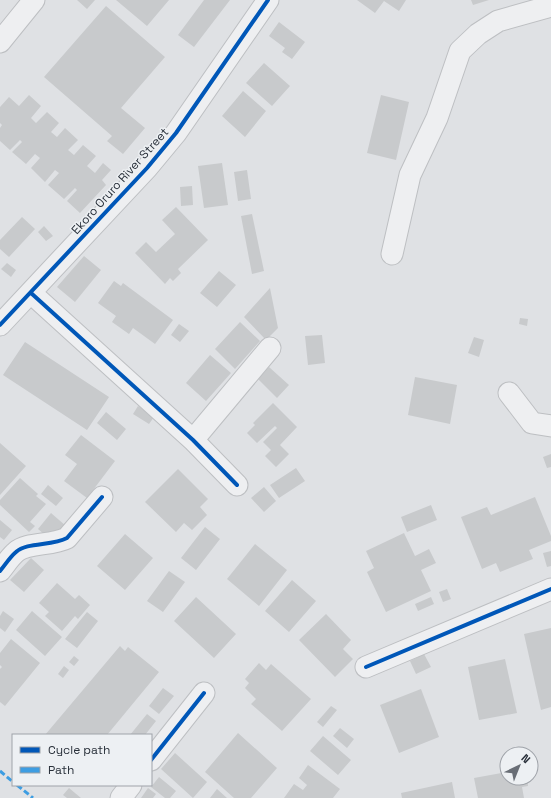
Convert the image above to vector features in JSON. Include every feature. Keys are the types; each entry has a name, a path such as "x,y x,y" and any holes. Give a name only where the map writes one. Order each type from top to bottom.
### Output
{"street":[{"path":"0,42 34,0"},
{"name":"Ekoro Oruro River Street","path":"0,325 147,168 176,133 268,0"},
{"path":"392,254 410,175 437,118 460,51 478,34 498,22 551,6"},
{"path":"31,293 193,440 237,485"},
{"path":"193,440 270,348"},
{"path":"509,393 532,423 551,426"},
{"path":"0,571 16,552 25,547 59,542 67,538 102,497"},
{"path":"366,667 551,589"},
{"path":"152,759 204,693"},
{"path":"121,798 130,786"}],"building":[{"path":"77,0 95,0 87,9"},
{"path":"116,0 169,0 147,26"},
{"path":"204,0 230,0 194,47 178,35"},
{"path":"357,0 406,0 399,11 384,1 375,13"},
{"path":"471,0 489,0 473,5"},
{"path":"106,6 165,57 121,108 145,128 123,154 107,141 112,136 44,77"},
{"path":"279,22 305,42 292,59 282,52 285,48 269,36"},
{"path":"264,63 290,86 272,106 246,83"},
{"path":"243,91 266,111 245,137 222,116"},
{"path":"29,95 41,106 31,118 36,123 47,112 59,123 51,132 57,137 65,128 78,140 68,150 74,155 83,145 96,156 87,166 95,173 103,163 111,170 102,180 106,185 80,213 67,201 77,190 75,188 64,199 48,185 59,173 55,170 45,182 31,168 40,158 35,154 26,164 12,152 22,142 20,140 10,150 0,141 0,128 2,125 0,123 0,107 9,97 19,106"},
{"path":"381,95 409,102 396,160 367,153"},
{"path":"222,163 228,205 204,208 198,166"},
{"path":"247,170 251,199 238,201 234,172"},
{"path":"192,186 193,205 181,206 180,187"},
{"path":"176,207 208,240 178,269 181,273 173,281 170,278 165,284 135,253 146,242 156,252 175,234 162,220"},
{"path":"252,214 264,271 252,274 241,216"},
{"path":"22,217 35,229 9,257 0,249 0,240"},
{"path":"44,226 53,236 46,241 38,232"},
{"path":"84,256 101,270 75,302 57,287"},
{"path":"7,263 16,270 11,277 1,269"},
{"path":"219,271 236,285 217,307 200,293"},
{"path":"114,281 121,286 123,283 173,320 155,344 133,328 129,334 112,322 116,316 98,303"},
{"path":"270,288 278,328 266,340 244,317"},
{"path":"520,318 528,319 527,326 519,324"},
{"path":"240,322 260,341 235,369 215,349"},
{"path":"179,324 189,331 180,342 171,335"},
{"path":"322,335 325,363 308,365 305,336"},
{"path":"474,337 484,340 479,357 468,353"},
{"path":"25,342 109,397 87,430 3,375"},
{"path":"210,355 231,373 206,401 186,383"},
{"path":"269,367 289,385 277,398 258,379"},
{"path":"415,377 457,385 450,424 408,415"},
{"path":"273,403 297,427 280,445 289,454 276,467 265,456 271,450 263,442 277,428 275,426 257,443 247,433 255,425 253,423"},
{"path":"138,406 154,417 149,424 133,414"},
{"path":"106,412 126,429 117,440 97,423"},
{"path":"81,435 115,461 87,498 64,481 77,464 65,455"},
{"path":"0,443 26,466 0,495"},
{"path":"551,454 551,467 547,468 543,457"},
{"path":"296,468 305,481 279,498 270,485"},
{"path":"178,469 208,499 200,507 207,515 192,530 184,523 176,532 145,502"},
{"path":"20,478 38,494 36,496 46,504 30,522 35,526 29,532 0,505 0,500"},
{"path":"48,485 63,498 56,506 41,494"},
{"path":"264,487 276,501 264,512 251,498"},
{"path":"535,497 551,536 551,541 529,550 533,559 500,572 496,563 482,569 461,517 487,507 491,515"},
{"path":"431,505 437,520 407,532 401,517"},
{"path":"51,513 66,526 53,542 38,529"},
{"path":"0,520 12,530 4,540 0,537"},
{"path":"205,527 220,539 196,570 181,558"},
{"path":"404,533 415,556 429,549 436,563 421,570 431,591 386,612 367,572 374,568 366,551"},
{"path":"125,534 153,558 125,590 97,566"},
{"path":"255,544 287,570 259,606 227,579"},
{"path":"551,551 551,566 547,567 543,553"},
{"path":"31,558 44,570 24,592 10,580"},
{"path":"169,571 185,582 163,612 147,601"},
{"path":"292,580 316,601 289,632 265,611"},
{"path":"57,583 75,599 79,595 90,605 78,619 75,616 62,631 45,616 49,612 39,603"},
{"path":"447,589 451,599 443,602 439,592"},
{"path":"196,597 236,634 214,658 174,621"},
{"path":"431,597 434,604 418,611 415,604"},
{"path":"3,611 14,619 5,632 0,628 0,616"},
{"path":"32,611 62,637 45,656 16,630"},
{"path":"87,612 98,621 77,648 65,639"},
{"path":"326,614 351,640 343,649 353,659 335,677 299,640"},
{"path":"551,628 551,707 541,710 524,634"},
{"path":"11,639 40,663 5,706 0,702 0,669 2,667 0,665 0,653"},
{"path":"120,646 125,651 128,647 159,672 108,734 46,734"},
{"path":"424,654 431,667 416,674 410,661"},
{"path":"74,656 79,660 74,666 69,662"},
{"path":"505,659 517,713 479,720 468,667"},
{"path":"259,663 266,670 271,664 311,699 282,731 251,704 256,699 245,688 249,683 245,679"},
{"path":"64,666 69,670 63,678 58,674"},
{"path":"163,688 174,696 159,714 149,706"},
{"path":"421,689 439,737 399,753 380,705"},
{"path":"331,706 337,710 323,727 317,722"},
{"path":"147,714 156,721 146,734 131,734"},
{"path":"340,728 354,739 347,748 333,736"},
{"path":"238,733 277,768 251,798 234,798 205,772"},
{"path":"323,736 351,760 338,775 310,751"},
{"path":"175,753 207,782 193,798 161,769"},
{"path":"308,765 340,789 333,798 284,798 294,784 303,790 307,785 299,778"},
{"path":"499,773 499,786 528,786 522,787 524,798 478,798 474,778"},
{"path":"159,777 176,791 170,798 165,798 151,787"},
{"path":"452,782 455,798 402,798 401,793"},
{"path":"69,788 81,798 67,798 63,795"},
{"path":"148,788 156,794 153,798 141,798"},
{"path":"217,789 227,798 210,798"}],"marked path":[{"path":"0,771 12,781"},
{"path":"18,786 33,798"}],"cycle path":[{"path":"0,325 147,168 176,133 268,0"},
{"path":"31,293 193,440 237,485"},
{"path":"0,571 12,556 21,549 67,538 102,497"},
{"path":"366,667 551,589"},
{"path":"152,759 204,693"}]}
